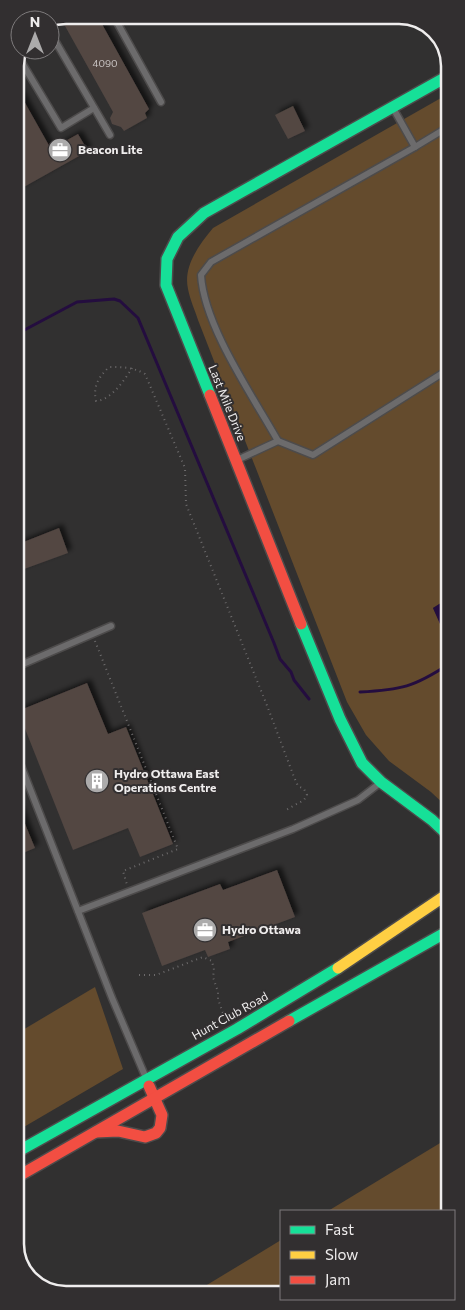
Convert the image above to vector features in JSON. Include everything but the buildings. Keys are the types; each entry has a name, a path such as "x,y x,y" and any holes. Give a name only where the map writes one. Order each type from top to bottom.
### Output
{"main road":[{"name":"Last Mile Drive","path":"441,80 204,214 178,236 167,259 166,285 340,719 362,763 381,782 441,828"},
{"name":"Hunt Club Road","path":"24,1148 305,989 387,937 441,899"},
{"path":"24,1173 441,935"},
{"path":"282,1025 293,1014 389,951"},
{"path":"94,1132 118,1131 145,1137 156,1133 160,1128 162,1115 147,1079"}],"lane":[{"path":"118,24 161,102"},
{"path":"60,49 110,135"},
{"path":"24,66 61,128 94,108"},
{"path":"393,107 415,147"},
{"path":"441,131 211,262 201,275 202,291 220,339 278,441 313,455 441,374"},
{"path":"235,460 278,441"},
{"path":"24,664 111,626"},
{"path":"24,773 112,998 147,1079"},
{"path":"78,911 302,825 358,800 381,782"}],"path":[{"path":"132,368 124,382 102,400 96,401 95,389 98,378 109,368 132,368 145,374 185,468 187,480 186,504 294,777 298,786 304,789 306,795 304,800 286,810"},
{"path":"92,634 178,849 123,871 129,891"},
{"path":"139,975 156,975 203,957 212,961 213,977 225,1019"}],"shaded area":[{"path":"441,98 441,603 433,608 441,622 441,801 389,761 366,735 347,702 190,297 187,280 190,264 202,241 213,228"},
{"path":"441,603 440,624 433,608"},
{"path":"95,987 123,1069 24,1127 24,1029"},
{"path":"441,1142 441,1210 330,1210"},
{"path":"280,1241 280,1286 205,1286"}],"waterway":[{"path":"24,330 77,302 114,299 120,301 138,318 280,659 309,699"},
{"path":"360,692 407,686 441,669"}],"traffic: fast":[{"path":"210,395 166,285 167,259 178,237 204,213 441,80"},
{"path":"301,624 340,719 362,763 381,782 441,828"},
{"path":"289,1021 441,935"},
{"path":"24,1148 237,1029 338,968"}],"traffic: slow":[{"path":"338,968 441,898"}],"traffic: jam":[{"path":"210,395 301,624"},
{"path":"24,1173 289,1021"},
{"path":"96,1132 118,1131 145,1137 156,1133 160,1128 162,1115 149,1086"}],"place":[{"name":"Beacon Lite","path":"60,150"},
{"name":"Hydro Ottawa East Operations Centre","path":"97,781"},
{"name":"Hydro Ottawa","path":"205,930"}]}
